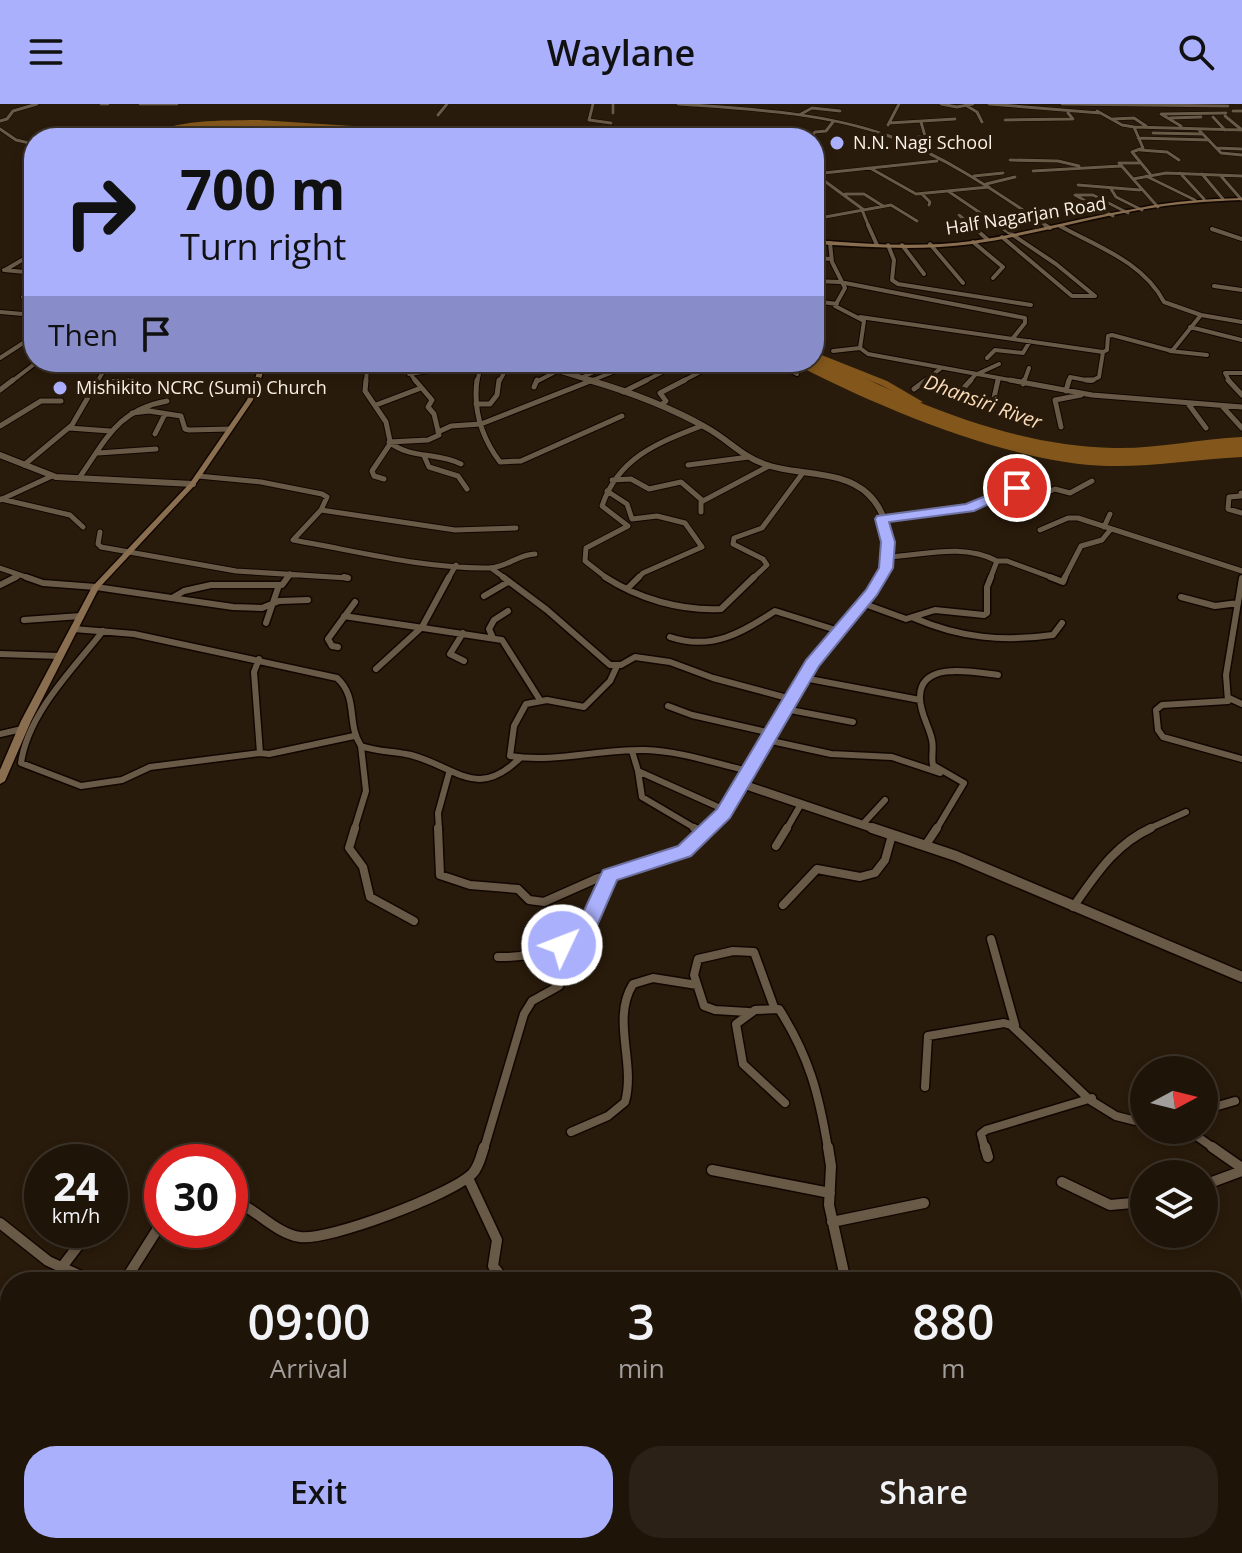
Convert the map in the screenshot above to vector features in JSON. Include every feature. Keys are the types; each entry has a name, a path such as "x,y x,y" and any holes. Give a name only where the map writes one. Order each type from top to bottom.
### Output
{"main road":[{"name":"Half Nagarjan Road","path":"824,243 902,245 973,242 1195,200 1241,199"},
{"path":"0,781 22,729 96,587 195,480 250,400 260,372"}],"street":[{"path":"0,121 21,107 37,104"},
{"path":"101,104 108,104"},
{"path":"140,104 177,104"},
{"path":"438,115 447,104"},
{"path":"593,104 588,119 611,123"},
{"path":"613,104 613,113"},
{"path":"678,104 794,110 877,133 972,176 1050,228"},
{"path":"877,133 885,130 899,104"},
{"path":"941,104 973,104"},
{"path":"989,104 1068,113 1100,113"},
{"path":"1062,104 1226,105 1233,111"},
{"path":"1091,105 1111,119 1134,127 1242,130"},
{"path":"967,106 977,113 982,122"},
{"path":"801,114 812,108 840,111"},
{"path":"1168,118 1213,117 1242,111"},
{"path":"1005,120 1073,119 1068,113"},
{"path":"1183,127 1161,114 1226,114 1242,130"},
{"path":"1213,117 1225,130"},
{"path":"841,124 849,118"},
{"path":"1111,119 1134,118 1148,127"},
{"path":"889,123 955,119"},
{"path":"824,131 833,122"},
{"path":"898,140 924,137 921,122"},
{"path":"1134,127 1143,148 1140,150"},
{"path":"0,129 24,142"},
{"path":"1198,129 1223,154 1242,155"},
{"path":"1153,133 1202,134"},
{"path":"1138,138 1209,140"},
{"path":"1215,148 1242,149"},
{"path":"1150,174 1132,152 1167,152 1179,160"},
{"path":"1010,160 1121,166 1158,207"},
{"path":"824,173 939,161"},
{"path":"1121,166 1120,163 1141,163"},
{"path":"1033,171 1068,171 1098,166"},
{"path":"870,168 910,193 922,194 987,185 1015,177"},
{"path":"972,176 1003,173"},
{"path":"1133,179 1150,174 1180,173 1241,176"},
{"path":"1180,173 1204,199"},
{"path":"1202,174 1223,199"},
{"path":"1144,175 1195,200"},
{"path":"1220,175 1241,199"},
{"path":"824,180 863,210 877,245"},
{"path":"1078,185 1140,190"},
{"path":"1111,189 1116,197 1142,210"},
{"path":"948,191 1056,264 1095,296 1072,296 1002,237"},
{"path":"845,194 859,193 883,206"},
{"path":"922,194 930,202 929,205"},
{"path":"1113,216 1075,195 1093,195 1128,213"},
{"path":"853,201 870,198"},
{"path":"824,217 894,206 917,221"},
{"path":"959,215 987,239"},
{"path":"1060,226 1140,270 1154,283 1162,301 1201,315 1242,322"},
{"path":"1212,229 1242,239"},
{"path":"973,242 1003,267 993,278"},
{"path":"830,243 831,259 845,293 837,304"},
{"path":"930,244 963,283"},
{"path":"888,245 894,260 892,280 898,284 1031,305"},
{"path":"902,245 924,274"},
{"path":"2,269 24,258"},
{"path":"824,259 831,259"},
{"path":"2,269 24,272"},
{"path":"824,281 1025,318 1025,323 1013,338"},
{"path":"1214,286 1242,290"},
{"path":"824,302 837,304"},
{"path":"837,304 837,308 860,317 1103,352"},
{"path":"0,312 24,314"},
{"path":"1170,351 1201,315"},
{"path":"860,317 864,321 860,348"},
{"path":"1190,327 1242,340"},
{"path":"1066,391 1070,377 1094,381 1099,377 1108,336 1192,356 1207,355"},
{"path":"987,358 995,350 1023,353 1030,341"},
{"path":"0,358 24,342"},
{"path":"833,351 860,348 873,356 1083,394 1242,407"},
{"path":"998,380 994,402 961,393 975,375 999,364"},
{"path":"1023,384 1029,368"},
{"path":"914,389 940,369"},
{"path":"0,390 24,372"},
{"path":"24,465 69,428 104,372"},
{"path":"258,372 259,376"},
{"path":"367,372 365,391 386,422 390,442 399,450 424,456 446,456 461,464"},
{"path":"409,374 421,372"},
{"path":"481,372 476,404 481,424 497,460 505,463 521,461 622,416"},
{"path":"476,404 488,405 496,397 503,372"},
{"path":"534,387 537,379 554,372"},
{"path":"449,773 438,813 439,872 443,878 470,885 518,889 529,900 544,902 609,875 685,851 725,810 804,678 886,568 888,542 869,494 862,489 828,477 769,466 661,405 566,372"},
{"path":"583,377 594,372"},
{"path":"438,432 451,426 481,424 616,372"},
{"path":"623,393 663,372"},
{"path":"661,405 666,401 660,393 700,372"},
{"path":"793,372 797,374"},
{"path":"1242,373 1225,373 1242,395"},
{"path":"390,442 438,437 434,414 428,407 432,400 409,374"},
{"path":"98,383 125,380 151,385"},
{"path":"376,405 421,388"},
{"path":"1061,427 1055,400 1083,394"},
{"path":"0,426 41,401 61,401"},
{"path":"79,478 110,431 127,414 143,404 167,401"},
{"path":"1189,405 1206,428"},
{"path":"1222,406 1242,428"},
{"path":"127,414 145,411 183,417 187,430 230,429"},
{"path":"155,434 165,414"},
{"path":"701,426 645,448 612,480 603,509 628,526 586,548 584,557 596,573 683,610 716,610 725,606 767,565 733,544 734,538 762,528 802,474"},
{"path":"69,428 110,431"},
{"path":"384,479 374,476 372,471 390,442"},
{"path":"98,453 156,449"},
{"path":"0,455 52,476 261,482 327,497 321,510 294,538 294,542 491,568 509,564 523,554 535,554"},
{"path":"424,456 429,467 460,477 467,489"},
{"path":"688,465 749,457"},
{"path":"701,512 700,504 703,501 769,466"},
{"path":"0,500 52,476"},
{"path":"612,480 631,479 639,489 646,490 681,482 703,501"},
{"path":"881,519 969,508 1017,488 1036,497 1055,489 1070,493 1092,481"},
{"path":"607,491 627,504 632,519 660,517 685,523 702,547 643,573 628,588"},
{"path":"1241,493 1241,496 1229,497 1226,505 1228,509 1242,513"},
{"path":"0,500 70,515 83,527"},
{"path":"321,510 455,530 516,528"},
{"path":"888,557 918,557 956,550 1007,561 1063,582 1081,546 1102,540 1110,514"},
{"path":"1040,530 1072,517 1242,571"},
{"path":"100,532 99,545 217,569 325,573 348,578"},
{"path":"862,603 902,618 914,618 935,610 986,614 987,584 997,561"},
{"path":"376,669 422,627 456,565"},
{"path":"0,568 18,576 53,584 96,587 233,607 262,608 308,600"},
{"path":"491,568 547,610 593,653 617,666"},
{"path":"172,598 183,590 197,587 285,584 290,574"},
{"path":"0,585 18,576"},
{"path":"1229,698 1226,675 1238,631 1242,578"},
{"path":"484,596 508,582"},
{"path":"266,623 279,585"},
{"path":"1181,597 1215,606 1238,603"},
{"path":"338,647 332,646 328,639 355,602"},
{"path":"493,638 489,627 508,611"},
{"path":"670,637 685,643 719,640 750,629 775,611 839,631"},
{"path":"24,620 81,616"},
{"path":"344,616 504,641 540,700"},
{"path":"914,618 941,630 1005,642 1053,635 1062,623"},
{"path":"74,629 134,634 259,659 337,678 346,684 354,703 354,736 361,746 360,760 367,787 362,816 349,848 363,867 370,897 414,921"},
{"path":"103,631 34,725 20,757 21,763 81,786 122,780 150,767 269,754 354,736"},
{"path":"463,633 450,654 464,661"},
{"path":"1233,643 1242,645"},
{"path":"0,654 60,656"},
{"path":"748,771 682,755 632,751 520,758 508,753 514,726 526,704 540,700 584,707 610,681 617,666 635,657 664,660 713,678 791,699"},
{"path":"259,659 254,672 260,753"},
{"path":"925,846 964,787 962,778 937,770 932,763 933,743 920,700 921,686 933,674 998,675"},
{"path":"804,678 920,700"},
{"path":"1229,698 1242,704"},
{"path":"1229,698 1224,702 1158,707 1158,730 1168,740 1242,759"},
{"path":"668,706 831,754 892,757 935,773 946,772"},
{"path":"785,709 853,722"},
{"path":"0,734 22,729"},
{"path":"361,746 415,756 449,773 476,781 506,774 520,758"},
{"path":"632,751 642,797 703,833"},
{"path":"638,771 725,810"},
{"path":"742,784 956,856 1242,977"},
{"path":"862,825 885,800"},
{"path":"776,846 801,804"},
{"path":"1073,907 1109,856 1133,836 1186,812"},
{"path":"783,905 817,869 854,877 876,872 881,868 892,835"},
{"path":"498,957 527,958 569,940 590,920 609,875"},
{"path":"991,939 1015,1025 1046,1059 1113,1116 1130,1120"},
{"path":"774,1007 748,1012 710,1009 701,999 693,969 698,959 750,950 757,957 774,1007 802,1045 830,1157 832,1222 844,1272"},
{"path":"571,1132 618,1110 626,1100 630,1071 623,1006 624,994 630,985 646,978 697,985"},
{"path":"248,1205 287,1233 318,1237 400,1209 468,1178 480,1161 524,1014 532,1001 559,986"},
{"path":"748,1012 736,1024 743,1064 785,1103"},
{"path":"925,1087 928,1036 1004,1023 1015,1025"},
{"path":"988,1157 981,1134 986,1130 1092,1098"},
{"path":"1218,1106 1235,1101"},
{"path":"1207,1144 1242,1169"},
{"path":"1218,1179 1242,1169"},
{"path":"712,1170 830,1193"},
{"path":"468,1178 497,1240 493,1266 498,1272"},
{"path":"1062,1182 1110,1205 1130,1203"},
{"path":"832,1222 924,1203"},
{"path":"0,1223 48,1261 73,1272"},
{"path":"62,1267 76,1248"},
{"path":"130,1272 146,1248"}],"shaded area":[{"path":"259,120 376,128 168,128 217,121"},
{"name":"Dhansiri River","path":"824,358 922,403 1036,439 1130,448 1242,437 1242,457 1142,465 1070,463 988,444 946,430 811,372 824,372"}],"waterway":[{"name":"Dhansiri River","path":"824,359 884,383 919,402"}],"place":[{"name":"N.N. Nagi School","path":"837,143"},
{"name":"Mishikito NCRC (Sumi) Church","path":"60,388"}],"route":[{"path":"562,945 590,920 609,875 685,851 723,813 812,664 872,592 886,568 888,542 881,519 969,508 1017,488"}]}
